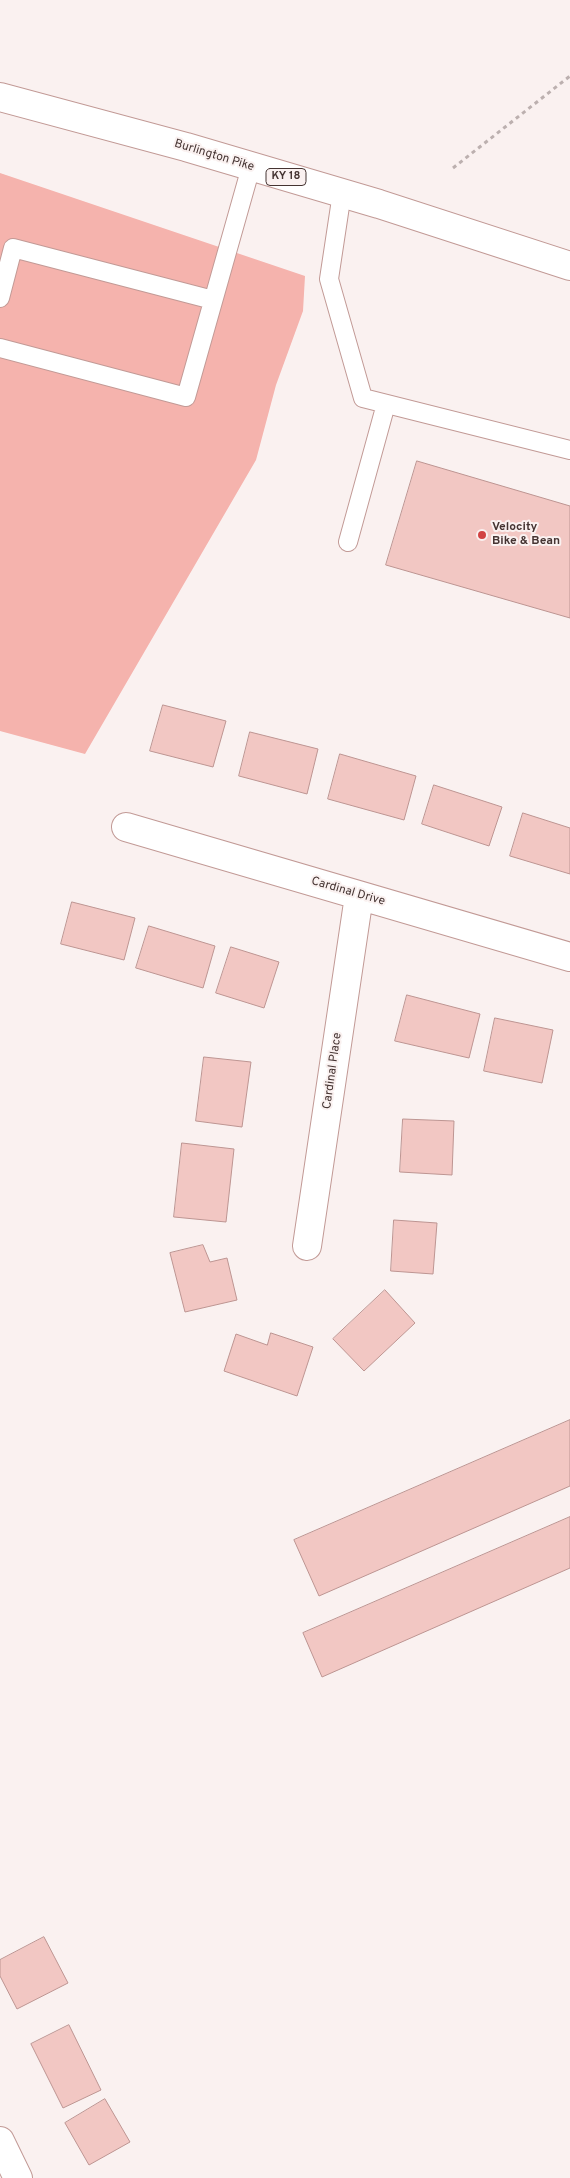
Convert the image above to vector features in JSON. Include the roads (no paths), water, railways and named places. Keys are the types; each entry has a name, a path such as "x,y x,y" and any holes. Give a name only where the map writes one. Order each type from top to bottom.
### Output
{"street":[{"name":"Burlington Pike","path":"0,97 186,147 342,193 570,266"},
{"name":"Cardinal Drive","path":"126,827 570,957"},
{"name":"Cardinal Place","path":"307,1246 359,896"},
{"path":"0,2141 18,2178"}],"lane":[{"path":"0,348 186,397 251,167"},
{"path":"342,193 329,279 363,398 570,450"},
{"path":"0,298 13,248 213,300"},
{"path":"348,542 386,404"}],"place":[{"name":"Velocity Bike & Bean","path":"482,535"}]}
